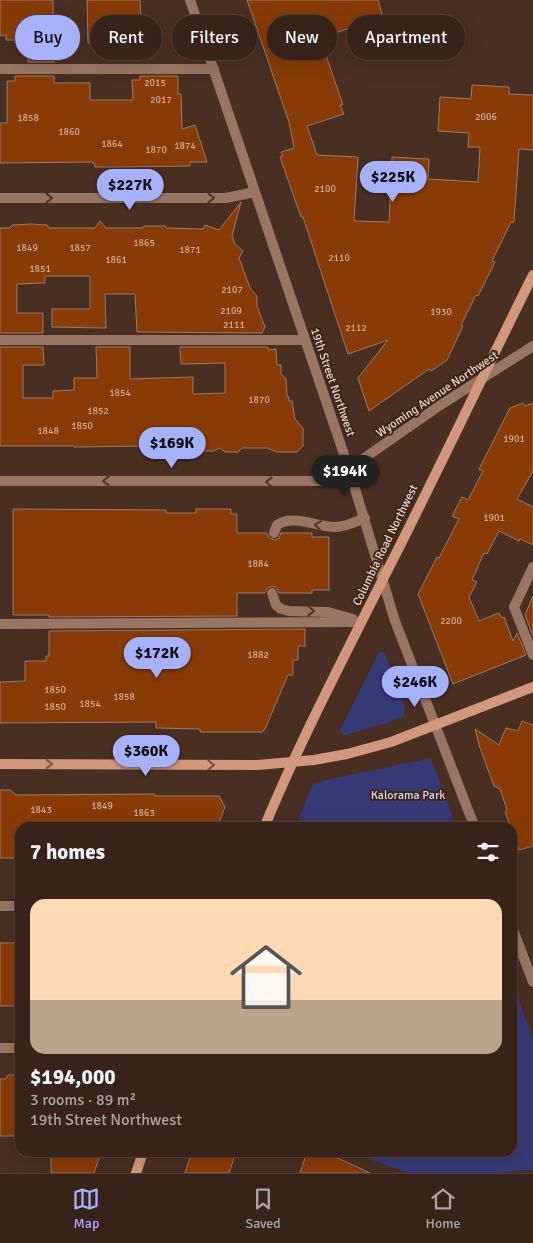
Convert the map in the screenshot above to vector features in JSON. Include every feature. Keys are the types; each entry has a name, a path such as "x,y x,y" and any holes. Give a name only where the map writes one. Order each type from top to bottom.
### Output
{"main road":[{"name":"Columbia Road Northwest","path":"266,822 291,763 533,275"},
{"path":"0,764 258,765 329,758 371,748 436,726 533,687"},
{"path":"136,1173 141,1157"}],"street":[{"name":"19th Street Northwest","path":"190,0 349,469 396,621 473,822"},
{"path":"0,69 214,69"},
{"path":"0,198 226,198 255,192"},
{"path":"0,340 304,340"},
{"name":"Wyoming Avenue Northwest","path":"0,481 317,482 337,477 480,379 533,346"},
{"path":"274,533 277,525 286,521 340,527 365,518"},
{"path":"533,567 514,607 533,656"},
{"path":"272,593 276,605 281,609 328,612 361,622"},
{"path":"0,624 361,622"},
{"path":"0,906 15,906"},
{"path":"517,940 533,982"},
{"path":"0,1048 15,1048"}],"green space":[{"path":"379,652 385,653 405,707 404,716 390,722 345,735 342,734 340,730"},
{"name":"Kalorama Park","path":"431,758 454,822 298,822 312,785 326,780"},
{"path":"517,994 533,1040 533,1170 497,1173 408,1173 364,1157 517,1157"}],"building":[{"path":"0,0 53,0 53,15 15,15 15,40 6,40 6,35 0,36"},
{"path":"87,0 140,0 141,15 90,15 90,43 88,43"},
{"path":"247,0 378,0 382,15 347,15 347,29 337,32 337,15 267,15 267,58 257,29 257,15 252,15"},
{"path":"28,60 54,60 54,62 28,62"},
{"path":"268,60 328,60 343,105 340,105 344,114 307,126 317,155 358,157 354,221 389,222 392,157 429,159 428,179 478,182 480,147 468,147 469,133 438,131 440,97 471,99 472,85 509,87 509,94 533,95 533,150 519,149 514,222 511,222 492,261 495,262 461,325 463,326 447,360 431,371 429,369 369,411 358,378 388,340 348,354 303,217 301,217 280,157 283,156 281,152 294,148 289,122"},
{"path":"15,76 54,76 54,83 90,83 90,100 133,100 132,80 140,80 140,76 178,76 178,94 181,94 182,129 195,125 207,162 190,162 190,166 116,167 95,167 94,163 91,162 0,163 0,123 7,123 7,81 15,81"},
{"path":"241,202 232,236 235,244 243,251 239,258 250,288 257,296 257,306 265,327 262,333 137,332 135,294 105,294 106,328 52,327 52,309 90,309 90,276 45,276 45,283 17,284 17,313 43,313 43,333 0,333 0,228 31,224 47,225 49,228 95,228 100,221 106,228 165,226 166,228 203,229 205,225 219,230"},
{"path":"0,347 43,347 44,365 23,365 23,398 53,398 53,391 74,390 74,378 97,378 96,347 130,347 130,379 193,377 193,394 225,393 225,363 181,364 180,347 268,347 268,350 276,349 277,365 281,365 281,374 286,379 287,396 289,401 292,401 295,419 303,428 303,446 297,452 277,452 267,448 242,448 238,452 225,452 220,448 213,451 203,451 194,445 182,452 173,446 160,451 152,446 0,446"},
{"path":"523,403 525,406 533,403 533,471 517,499 533,507 533,545 520,539 519,541 499,531 487,554 484,553 472,580 477,582 469,597 479,621 499,613 502,618 504,617 513,641 517,633 526,655 453,684 418,594 459,519 452,516 462,497 468,500 483,471 479,469 510,408"},
{"path":"13,509 166,510 166,513 196,513 196,509 231,509 231,514 237,514 237,533 267,533 269,538 275,540 279,538 281,533 312,533 312,537 329,537 329,590 312,590 312,593 279,593 277,588 273,586 267,588 265,593 237,593 237,616 49,617 49,615 13,615"},
{"path":"533,596 533,636 525,615"},
{"path":"305,629 305,646 298,646 298,660 293,660 293,675 288,675 262,732 200,732 200,729 156,728 156,722 0,723 0,682 25,681 25,661 46,661 46,656 49,656 49,631"},
{"path":"522,721 533,725 533,846 519,850 517,845 517,822 509,822 500,789 494,786 475,729 499,745 506,728 518,731"},
{"path":"0,790 10,790 16,795 155,794 155,796 219,796 225,807 219,822 15,822 15,858 0,858"},
{"path":"0,943 15,943 15,1006 0,1006"},
{"path":"8,1075 15,1076 15,1136 0,1136 0,1079 6,1079"},
{"path":"51,1157 99,1157 94,1173 51,1173"},
{"path":"190,1157 234,1157 229,1173 185,1173"},
{"path":"305,1157 335,1157 370,1173 300,1173"}]}
